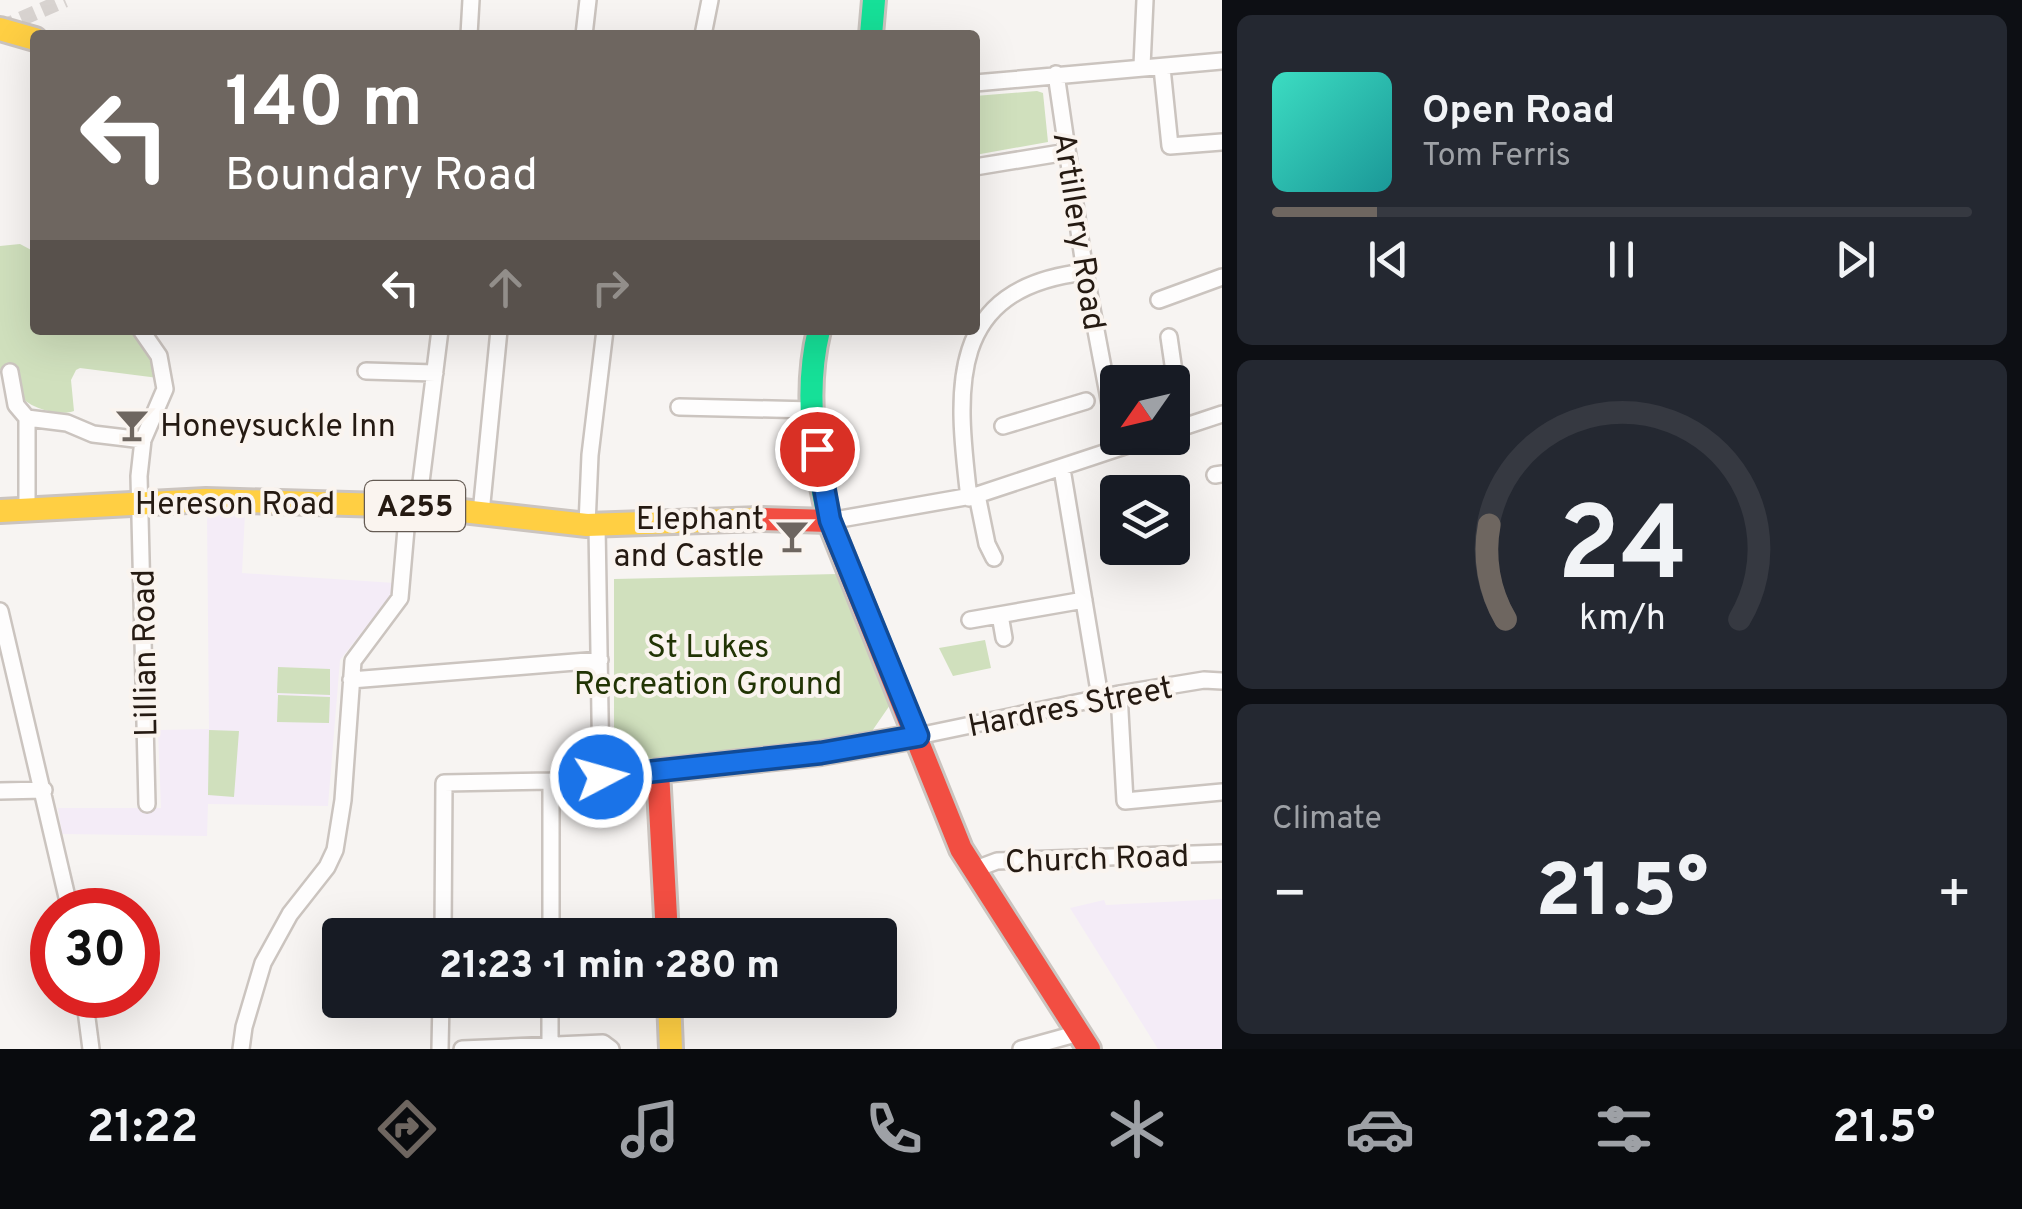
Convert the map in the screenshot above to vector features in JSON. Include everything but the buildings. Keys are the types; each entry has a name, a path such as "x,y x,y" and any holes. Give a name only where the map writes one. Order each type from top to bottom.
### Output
{"main road":[{"path":"872,30 874,0"},
{"path":"0,29 30,37"},
{"path":"817,335 812,353 812,410 830,520 951,827 973,870 1084,1041"},
{"name":"Hereson Road","path":"0,512 142,502 264,501 413,506 592,525 830,520"},
{"path":"666,918 658,771 821,753 918,736"},
{"path":"670,1018 671,1049"}],"street":[{"path":"469,30 472,0"},
{"path":"585,30 588,0"},
{"path":"703,30 710,0"},
{"path":"1142,66 1144,0"},
{"path":"980,82 1222,61"},
{"path":"1162,68 1170,146 1222,142"},
{"name":"Artillery Road","path":"1056,74 1103,365"},
{"path":"980,165 1067,152"},
{"path":"980,330 998,304 1017,290 1053,277 1085,272"},
{"path":"1159,300 1219,277 1222,296"},
{"name":"Lillian Road","path":"144,335 159,356 164,389 144,440 139,476 147,804"},
{"path":"241,1049 263,963 290,914 328,866 335,850 343,800 353,661 400,598 439,335"},
{"path":"481,514 499,335"},
{"path":"601,777 590,454 603,335"},
{"path":"976,335 965,362 961,407 973,496 994,558"},
{"path":"1169,338 1172,365"},
{"path":"10,372 16,405 27,418 27,510"},
{"path":"366,372 435,373"},
{"path":"1004,426 1086,401"},
{"path":"679,406 812,410"},
{"path":"1190,425 1222,414"},
{"path":"27,418 67,423 93,434 144,440"},
{"path":"830,520 973,496 1100,454"},
{"path":"1062,469 1100,697"},
{"path":"970,620 1084,600"},
{"path":"0,612 65,888"},
{"path":"1000,615 1004,638"},
{"path":"351,680 600,660"},
{"name":"Hardres Street","path":"918,736 1100,697 1204,680 1222,681"},
{"path":"1119,694 1124,801 1222,792"},
{"path":"443,918 444,782 552,781 658,771"},
{"path":"550,918 552,781"},
{"path":"0,791 44,790"},
{"name":"Church Road","path":"973,870 997,861 1222,853"},
{"path":"87,1018 91,1049"},
{"path":"440,1049 441,1018"},
{"path":"550,1018 550,1047"},
{"path":"1021,1049 1084,1041"},
{"path":"462,1049 604,1044 611,1049"}],"shaded area":[{"path":"207,513 245,513 242,573 395,583 391,595 340,660 328,806 208,804 207,836 62,834 58,808 161,808 158,730 209,729"},
{"path":"1222,899 1222,1049 1158,1049 1070,908 1104,900 1106,905"}],"green space":[{"path":"1043,93 1048,142 980,154 980,96"},
{"path":"20,244 30,249 30,335 151,335 170,370 166,379 80,368 71,380 74,411 50,411 25,401 17,389 18,372 0,370 0,246"},
{"name":"St Lukes Recreation Ground","path":"837,574 890,705 870,734 624,762 616,758 614,579"},
{"path":"985,640 991,668 953,676 939,648"},
{"path":"278,667 330,669 330,695 277,693"},
{"path":"278,695 330,697 329,723 277,722"},
{"path":"209,730 239,731 234,797 208,795"}],"tunnel":[{"path":"0,28 65,0"}],"traffic: fast":[{"path":"871,30 874,0"},
{"path":"818,335 811,402 815,450 829,521"}],"traffic: slow":[{"path":"0,29 30,38"},
{"path":"0,511 206,500 418,506 587,525 761,519"},
{"path":"670,1018 671,1049"}],"traffic: jam":[{"path":"761,519 829,521 961,849 1089,1049"},
{"path":"666,918 658,771 821,753 918,736"}],"place":[{"name":"Honeysuckle Inn","path":"132,425"},
{"name":"Elephant and Castle","path":"792,536"}],"route":[{"path":"601,777 821,753 918,736 830,520 817,449"}]}
